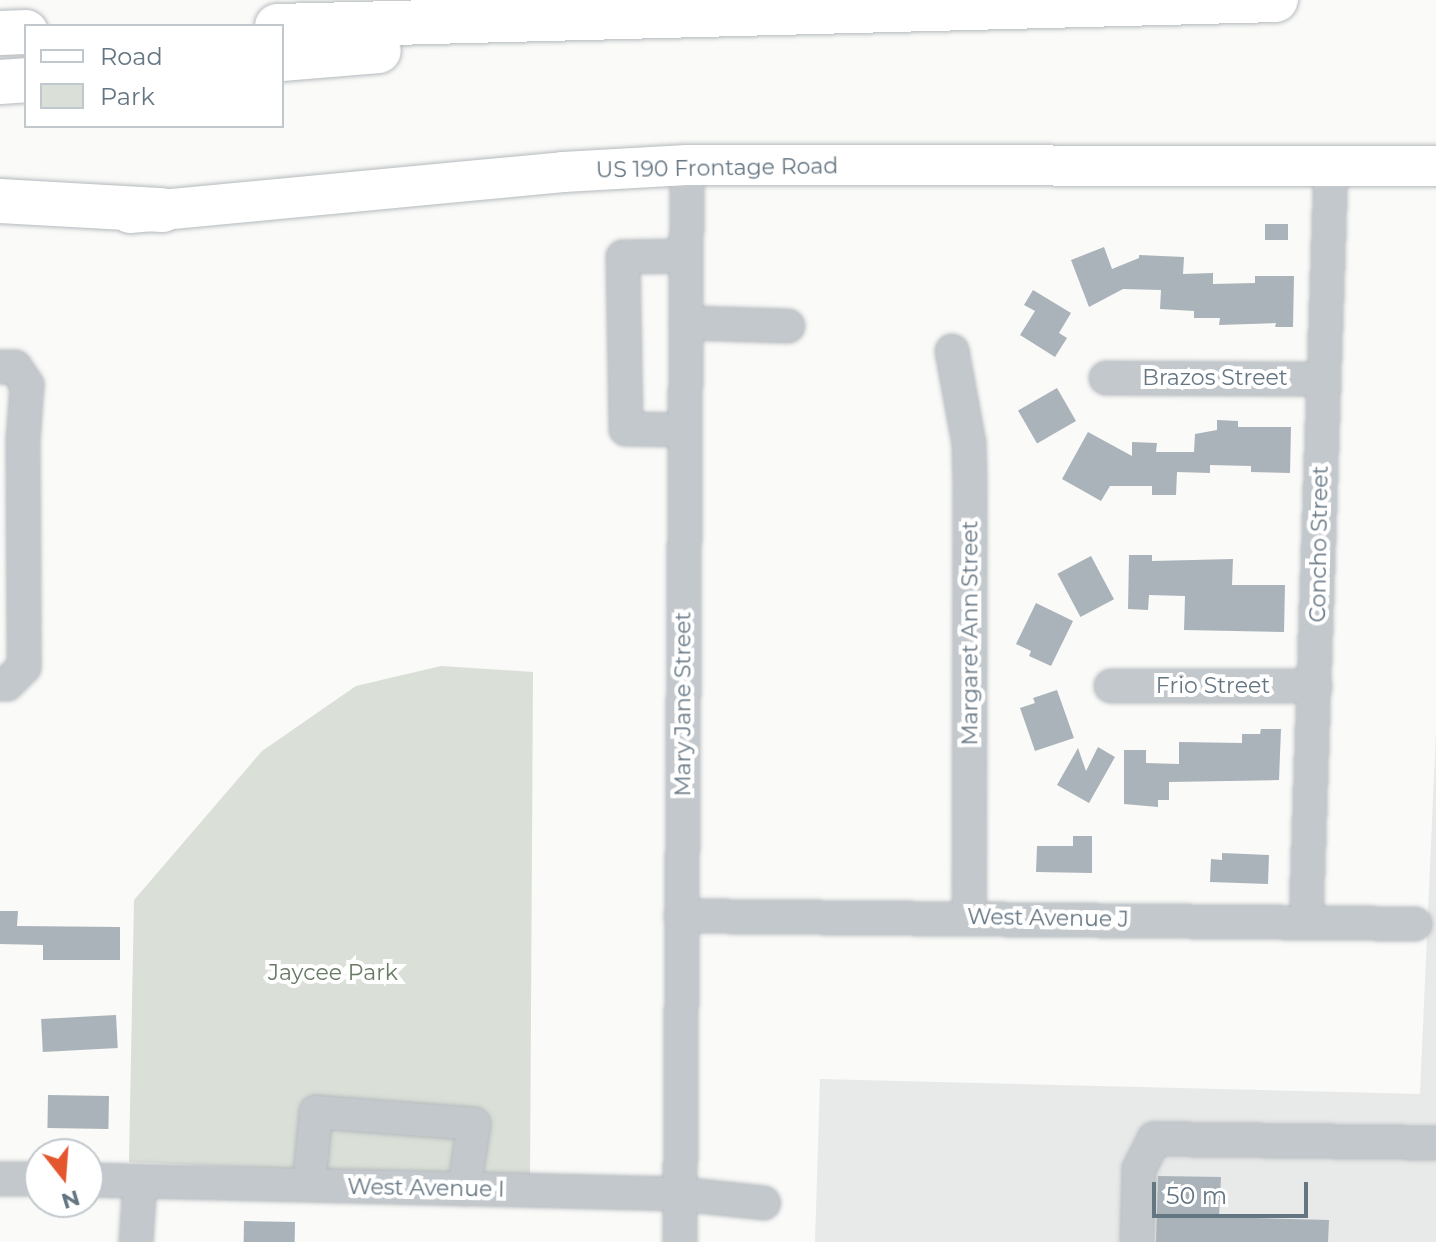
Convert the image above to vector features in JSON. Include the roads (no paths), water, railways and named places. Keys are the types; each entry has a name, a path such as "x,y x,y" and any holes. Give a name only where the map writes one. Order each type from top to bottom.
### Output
{"highway":[{"path":"284,26 1276,0"},
{"path":"284,59 842,13"},
{"path":"0,33 24,32"},
{"path":"0,82 24,80"},
{"path":"0,201 163,210"}],"main road":[{"name":"US 190 Frontage Road","path":"0,223 563,172 687,165 1436,166"}],"street":[{"name":"Mary Jane Street","path":"680,1242 687,165"},
{"name":"Concho Street","path":"1306,923 1331,165"},
{"path":"685,430 626,429 623,257 686,256"},
{"path":"686,323 788,326"},
{"name":"Margaret Ann Street","path":"952,351 969,444 969,917"},
{"path":"0,367 15,367 27,385 12,441 24,667 7,684 0,684"},
{"name":"Brazos Street","path":"1106,378 1323,379"},
{"name":"Frio Street","path":"1111,686 1315,686"},
{"name":"West Avenue J","path":"681,916 1415,924"},
{"path":"309,1185 316,1112 474,1124 464,1189"},
{"path":"1137,1242 1139,1169 1154,1139 1199,1137 1436,1143"},
{"path":"0,1179 24,1179"},
{"name":"West Avenue I","path":"104,1180 680,1194 764,1203"},
{"path":"136,1242 140,1181"}],"park label":[{"name":"Jaycee Park","path":"333,973"}]}
